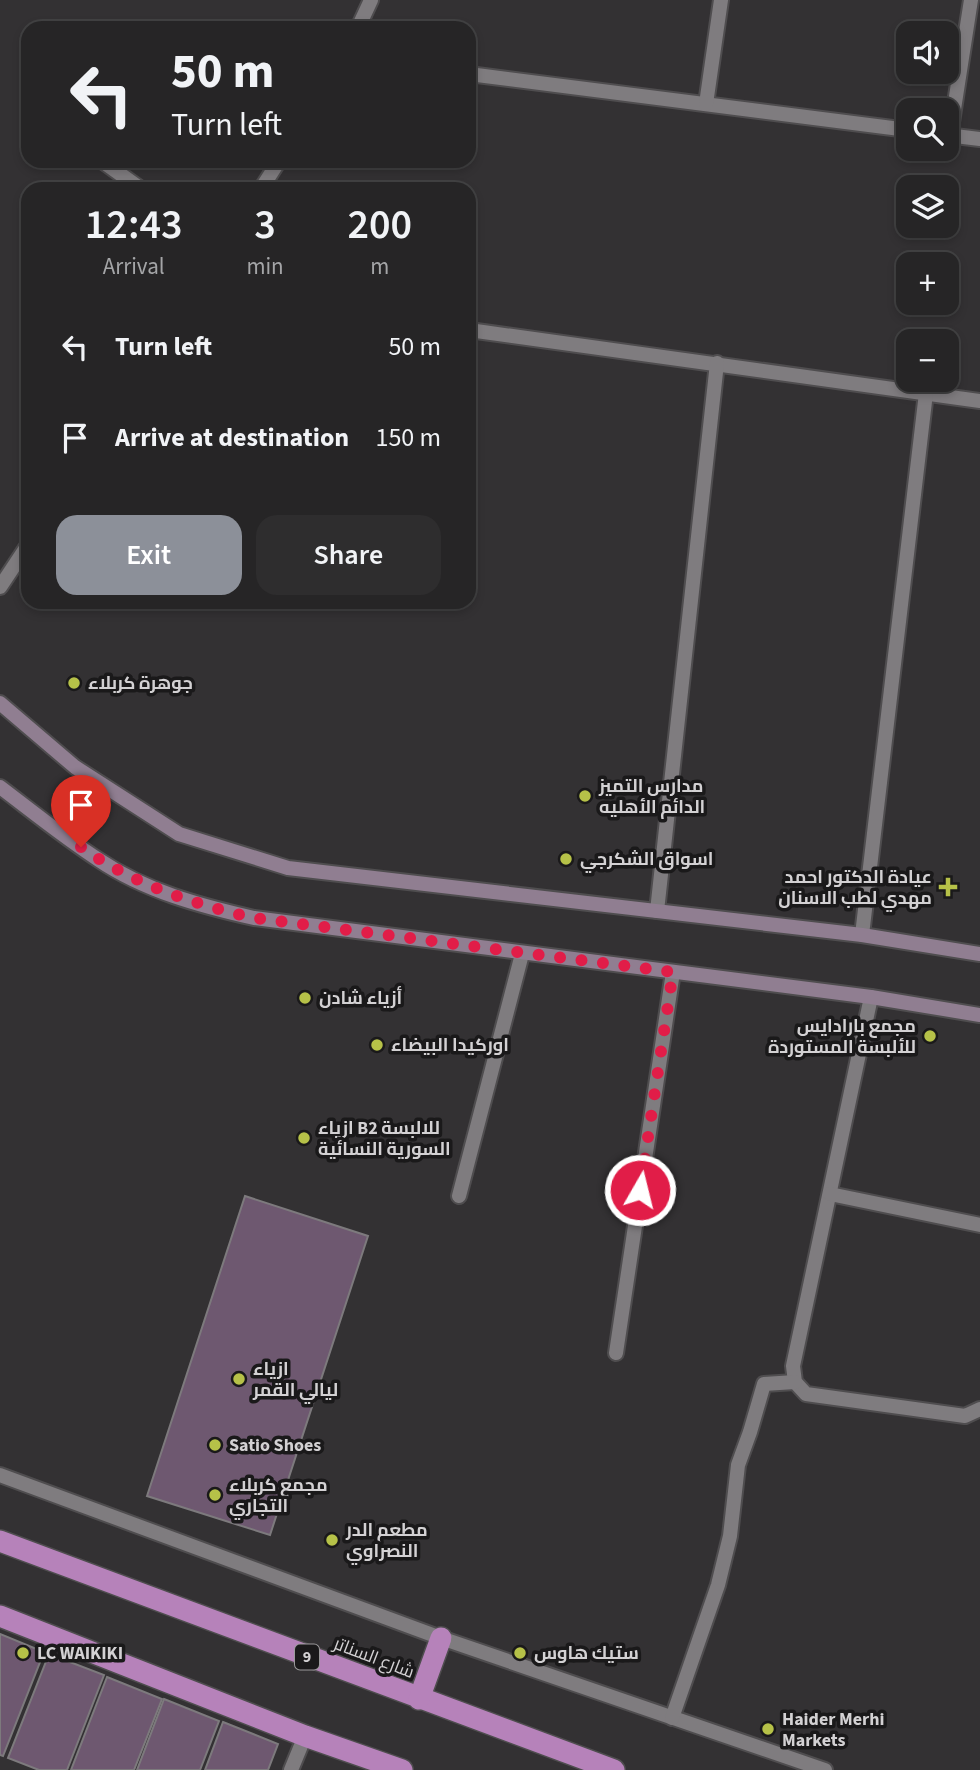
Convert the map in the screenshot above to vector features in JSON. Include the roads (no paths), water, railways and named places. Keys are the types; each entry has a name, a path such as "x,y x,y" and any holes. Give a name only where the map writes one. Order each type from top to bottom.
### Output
{"highway":[{"name":"شارع السناتر","path":"0,1541 608,1769"},
{"path":"0,1616 305,1736 402,1770"},
{"path":"419,1699 440,1638"}],"main road":[{"path":"0,704 75,766 179,834 288,868 862,935 980,954"},
{"path":"0,787 101,862 155,889 210,908 254,918 871,997 980,1015"}],"street":[{"path":"361,21 371,0"},
{"path":"706,104 721,0"},
{"path":"954,98 971,0"},
{"path":"476,75 896,128"},
{"path":"959,136 980,139"},
{"path":"112,168 131,182"},
{"path":"476,332 980,401"},
{"path":"657,911 717,363"},
{"path":"862,935 926,393"},
{"path":"0,587 21,556"},
{"path":"458,1196 523,954"},
{"path":"616,1353 673,972"},
{"path":"871,997 793,1366 795,1382 806,1394 965,1416 980,1409"},
{"path":"830,1194 980,1225"},
{"path":"672,1717 719,1585 730,1536 738,1465 764,1384 795,1382"},
{"path":"0,1475 440,1638 825,1770"},
{"path":"291,1770 305,1736"}],"place":[{"name":"جوهرة كربلاء","path":"74,683"},
{"name":"مدارس التميز الدائم الأهليه","path":"585,796"},
{"name":"اسواق الشكرجي","path":"566,859"},
{"name":"عيادة الدكتور احمد مهدي لطب الاسنان","path":"948,887"},
{"name":"أزياء شادن","path":"305,998"},
{"name":"مجمع بارادايس للألبسة المستوردة","path":"930,1036"},
{"name":"اوركيدا البيضاء","path":"377,1045"},
{"name":"ازياء B2 للالبسة السورية النسائية","path":"304,1138"},
{"name":"ازياء ليالي القمر","path":"239,1379"},
{"name":"Satio Shoes","path":"215,1445"},
{"name":"مجمع كربلاء التجاري","path":"215,1495"},
{"name":"مطعم الدر النصراوي","path":"332,1540"},
{"name":"LC WAIKIKI","path":"23,1653"},
{"name":"ستيك هاوس","path":"520,1653"},
{"name":"Haider Merhi Markets","path":"768,1729"}]}
